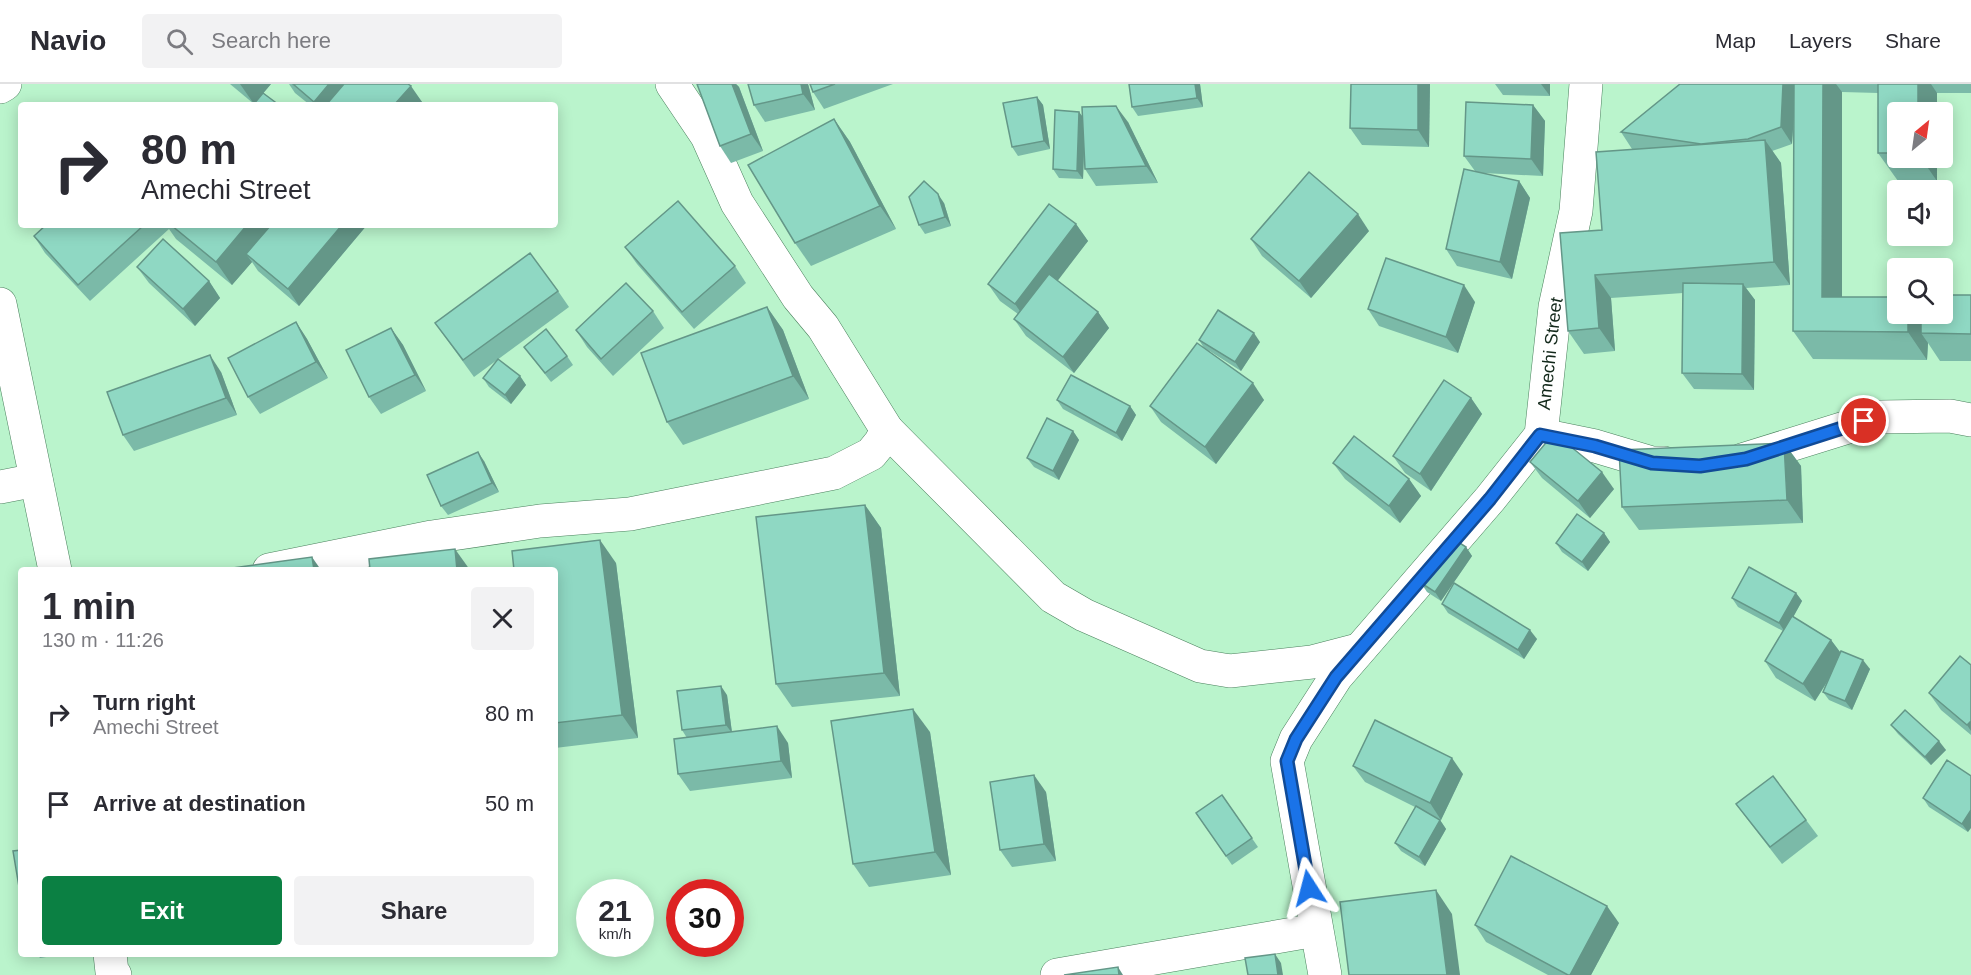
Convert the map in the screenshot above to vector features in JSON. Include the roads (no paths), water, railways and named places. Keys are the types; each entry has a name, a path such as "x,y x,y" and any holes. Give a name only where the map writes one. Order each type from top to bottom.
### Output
{"street":[{"path":"0,87 5,84"},
{"path":"672,84 707,136 737,203 798,297 823,327 887,430 1053,597 1084,615 1200,666 1230,671 1312,662 1358,650"},
{"name":"Amechi Street","path":"1586,84 1575,211 1555,307 1540,435 1595,446 1652,463 1701,464 1746,459 1880,417 1950,416 1971,420"},
{"path":"0,304 54,567"},
{"path":"284,567 432,537 540,521 630,514 834,473 870,454 880,443 887,430"},
{"path":"1325,975 1287,761 1296,739 1336,677 1490,499 1540,435"},
{"path":"0,487 36,480"},
{"path":"1057,975 1316,930"},
{"path":"110,957 112,972 115,975"}]}
